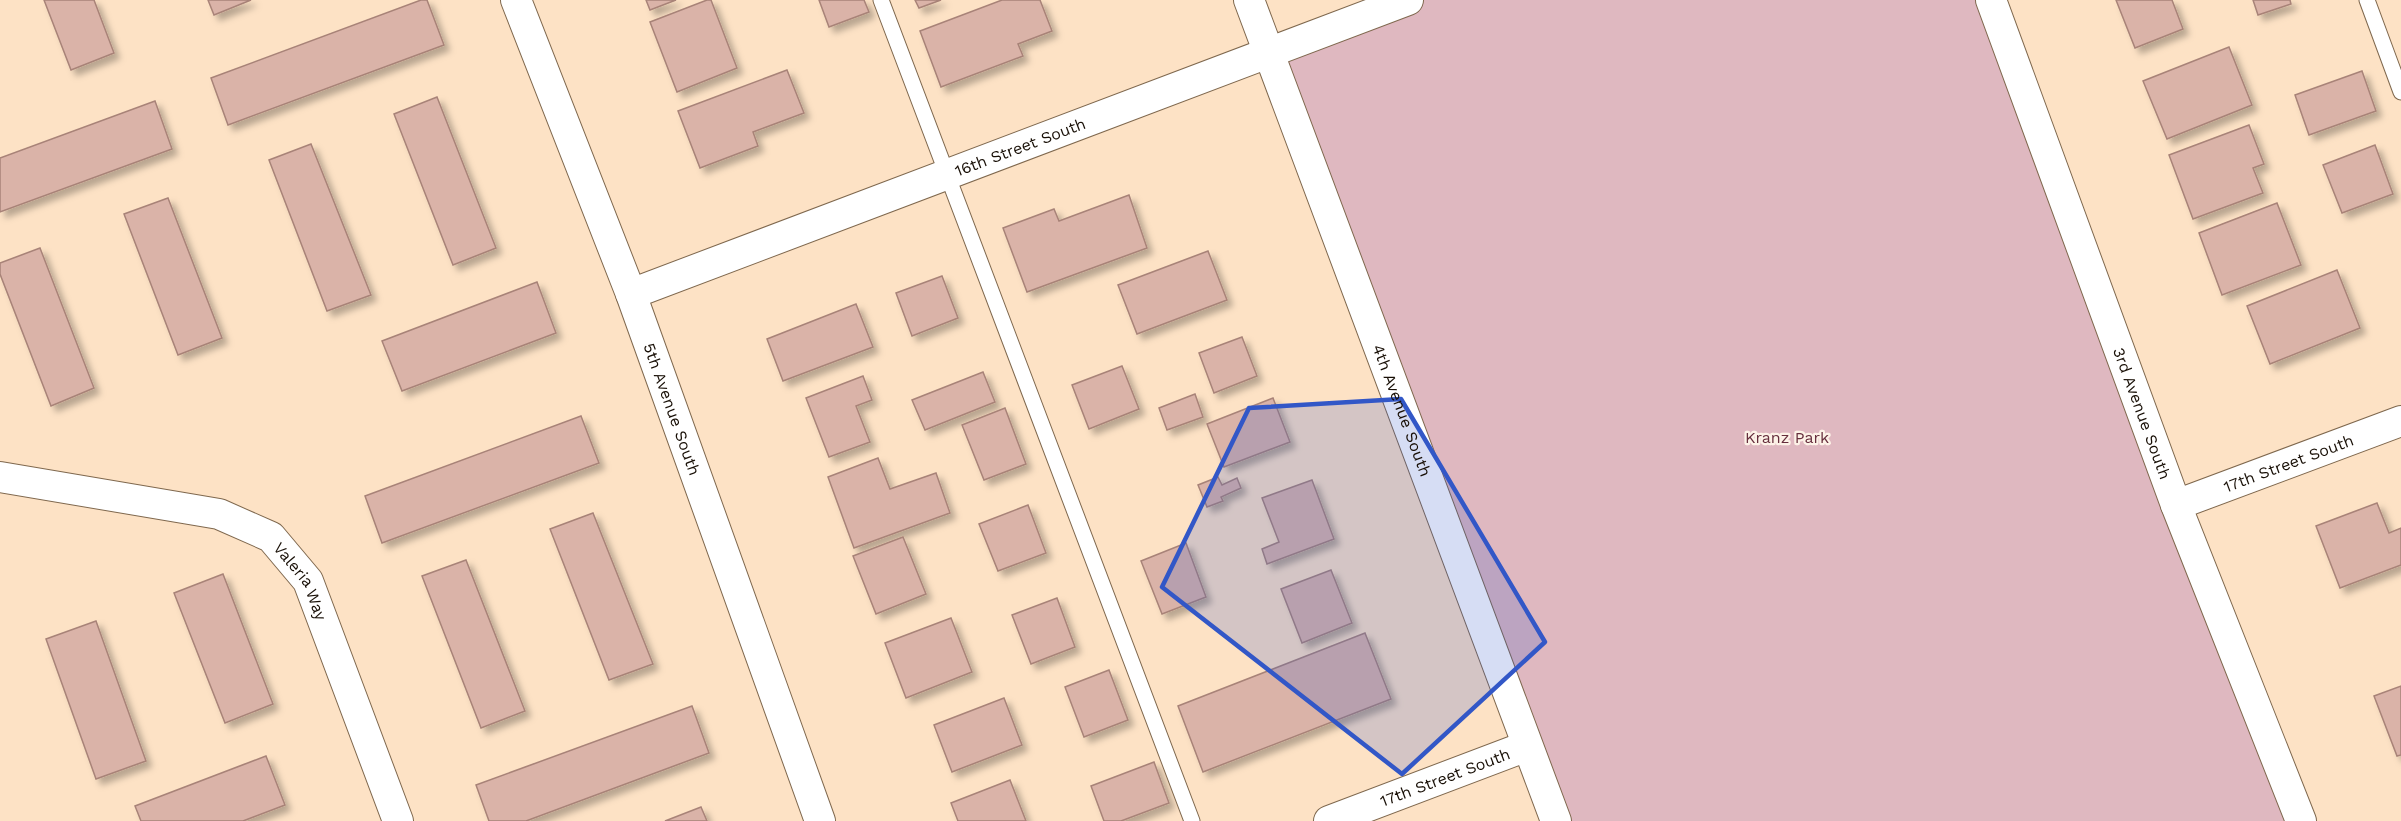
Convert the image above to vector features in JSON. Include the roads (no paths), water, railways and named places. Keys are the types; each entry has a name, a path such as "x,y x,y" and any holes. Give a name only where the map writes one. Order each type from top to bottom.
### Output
{"street":[{"name":"5th Avenue South","path":"516,0 631,294 820,821"},
{"name":"4th Avenue South","path":"1249,0 1556,821"},
{"name":"16th Street South","path":"631,294 1408,0"},
{"name":"3rd Avenue South","path":"1991,0 2176,505 2301,821"},
{"name":"17th Street South","path":"2176,505 2401,421"},
{"name":"Valeria Way","path":"0,477 219,514 271,537 308,581 398,821"},
{"name":"17th Street South","path":"1329,821 1527,746"}],"lane":[{"path":"881,0 1192,821"},
{"path":"2367,0 2401,92"}],"park label":[{"name":"Kranz Park","path":"1787,437"}]}
